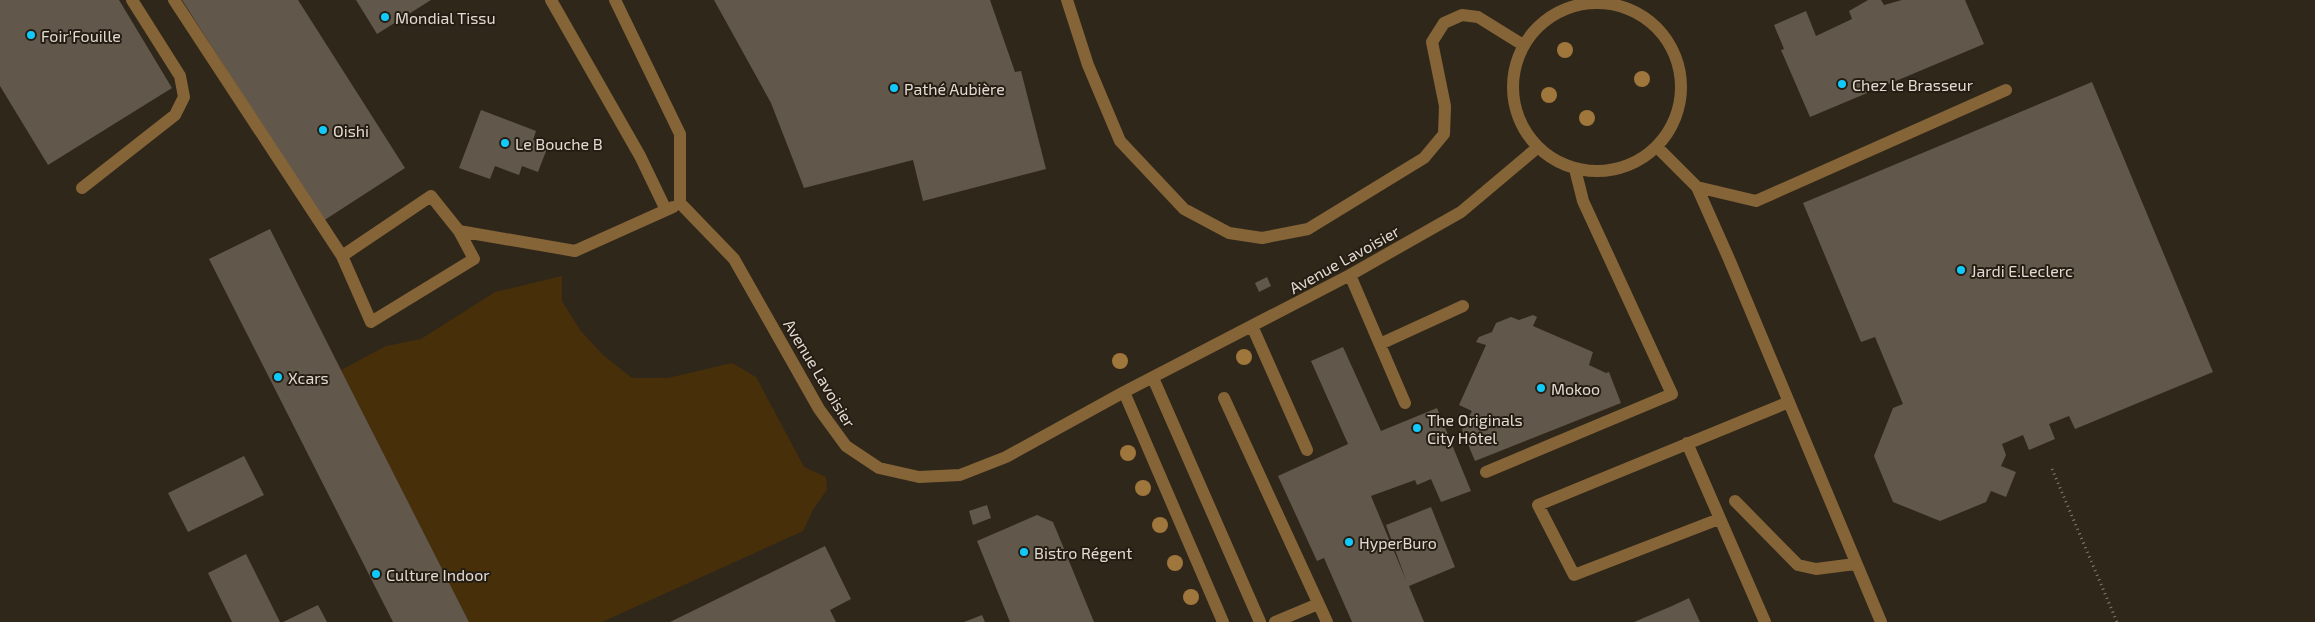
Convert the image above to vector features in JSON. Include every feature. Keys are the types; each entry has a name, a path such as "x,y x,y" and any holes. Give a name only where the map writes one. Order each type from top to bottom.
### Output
{"street":[{"path":"82,188 175,116 184,97 180,76 132,0"},
{"path":"174,0 342,256 371,322 474,259 459,230 431,196 342,256"},
{"path":"551,0 640,156 666,210"},
{"path":"459,230 575,251 680,203 680,134 615,0"},
{"path":"1067,0 1088,65 1120,141 1184,209 1229,233 1262,238 1308,229 1424,158 1444,134 1445,106 1432,42 1444,23 1462,16 1478,17 1523,45"},
{"path":"1610,2 1647,18 1673,49 1682,84 1674,122 1657,148 1643,158 1617,170 1575,170 1561,165 1537,148 1515,112 1513,72 1523,45 1535,28 1569,7 1610,2"},
{"path":"1697,187 1756,200 2006,90"},
{"name":"Avenue Lavoisier","path":"680,203 734,259 819,410 846,446 878,468 919,477 960,474 1006,457 1124,392 1350,274 1461,212 1537,148"},
{"path":"1657,148 1697,187 1880,622"},
{"path":"1486,472 1672,394 1582,201 1575,170"},
{"path":"1350,274 1405,403"},
{"path":"1380,344 1463,306"},
{"path":"1252,326 1307,450"},
{"path":"1153,378 1260,622"},
{"path":"1124,392 1224,622"},
{"path":"1224,398 1327,622"},
{"path":"1719,519 1574,575 1538,505 1789,402"},
{"path":"1687,443 1765,622"},
{"path":"1736,501 1798,565 1816,569 1856,564"},
{"path":"1275,622 1318,604"}],"path":[{"path":"2052,469 2118,622"}],"shaded area":[{"path":"562,276 562,301 580,330 603,355 632,378 668,378 732,363 756,377 804,467 826,477 827,490 814,508 803,531 602,622 469,622 341,370 386,346 421,339 495,292"}],"building":[{"path":"0,0 119,0 172,88 48,165 0,86"},
{"name":"Oishi","path":"182,0 298,0 405,168 323,221"},
{"name":"Mondial Tissu","path":"356,0 431,0 377,34"},
{"name":"Pathé Aubière","path":"714,0 990,0 1015,72 1021,71 1046,169 923,201 913,160 804,188 771,103"},
{"name":"Chez le Brasseur","path":"1868,0 1881,0 1884,5 1902,0 1965,0 1984,44 1810,117 1781,50 1784,49 1774,25 1806,11 1816,36 1852,19 1849,11"},
{"name":"Jardi E.Leclerc","path":"2092,82 2213,372 2075,429 2069,416 2049,424 2055,439 2029,450 2023,435 2002,444 2006,455 2001,466 2016,472 2006,497 1991,491 1986,502 1940,521 1893,502 1874,456 1893,408 1903,404 1875,337 1861,342 1803,203"},
{"name":"Le Bouche B","path":"481,110 536,131 533,140 548,146 538,172 522,166 519,175 495,166 490,179 459,168"},
{"path":"270,229 469,622 393,622 209,259"},
{"path":"1267,277 1271,286 1259,292 1255,283"},
{"name":"Mokoo","path":"1533,315 1537,317 1533,326 1593,352 1589,365 1606,373 1609,372 1621,403 1475,461 1462,430 1472,411 1459,405 1486,345 1476,342 1479,337 1492,332 1496,323 1511,317 1519,320"},
{"path":"1343,347 1381,431 1437,408 1471,491 1441,502 1431,479 1417,485 1415,480 1371,496 1406,580 1386,525 1431,507 1455,567 1409,586 1424,622 1352,622 1324,558 1317,561 1278,476 1348,444 1311,361"},
{"path":"244,456 264,495 188,532 168,493"},
{"path":"987,505 991,518 973,525 969,511"},
{"path":"1037,515 1053,522 1094,622 1010,622 977,541"},
{"path":"825,546 851,599 830,610 836,622 670,622"},
{"path":"246,554 280,622 232,622 208,573"},
{"path":"1689,598 1700,622 1634,622 1672,606"},
{"path":"318,605 327,622 283,622"},
{"path":"982,615 985,622 964,622"}],"place":[{"name":"Mondial Tissu","path":"385,17"},
{"name":"Foir'Fouille","path":"31,35"},
{"name":"Chez le Brasseur","path":"1842,84"},
{"name":"Pathé Aubière","path":"894,88"},
{"name":"Oishi","path":"323,130"},
{"name":"Le Bouche B","path":"505,143"},
{"name":"Jardi E.Leclerc","path":"1961,270"},
{"name":"Xcars","path":"278,377"},
{"name":"Mokoo","path":"1541,388"},
{"name":"The Originals City Hôtel","path":"1417,428"},
{"name":"HyperBuro","path":"1349,542"},
{"name":"Bistro Régent","path":"1024,552"},
{"name":"Culture Indoor","path":"376,574"}]}
